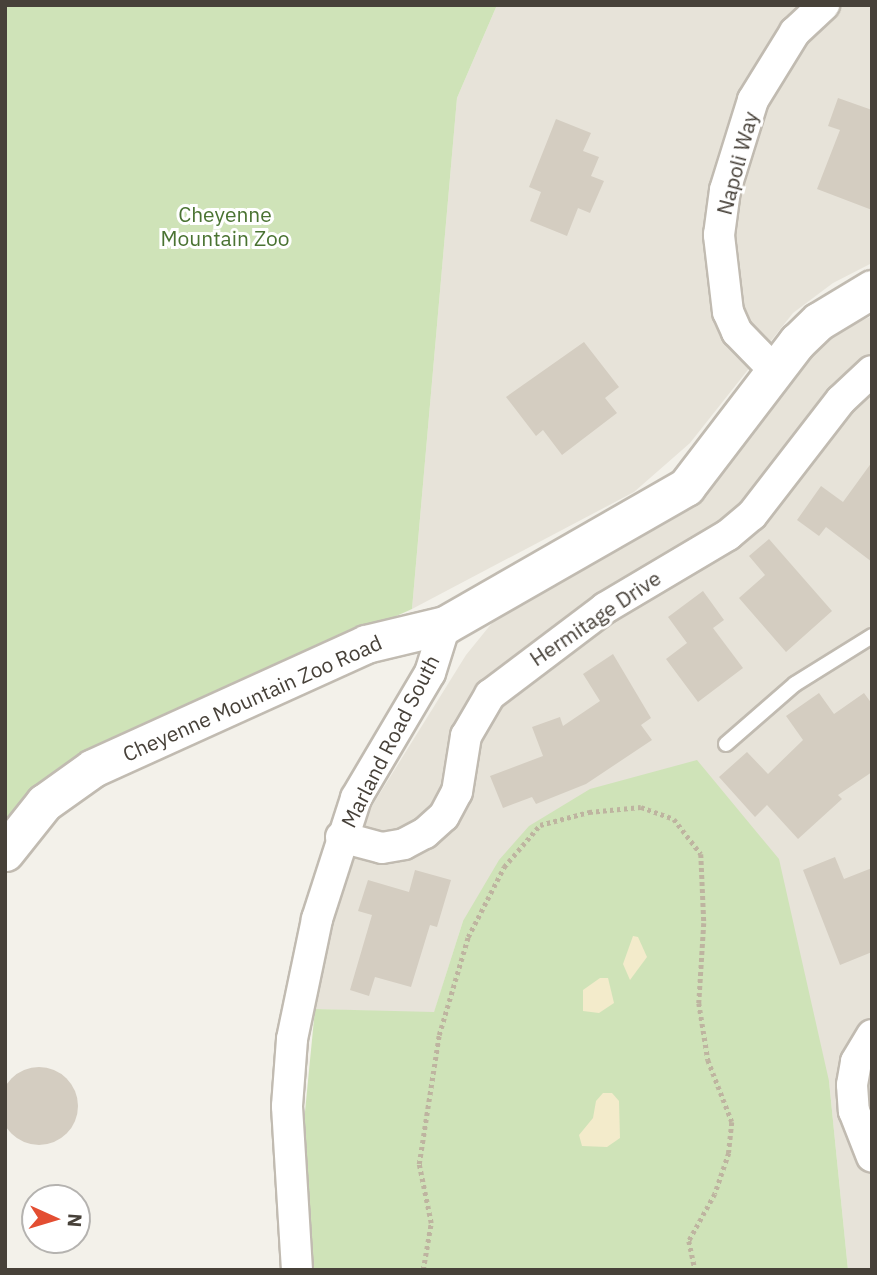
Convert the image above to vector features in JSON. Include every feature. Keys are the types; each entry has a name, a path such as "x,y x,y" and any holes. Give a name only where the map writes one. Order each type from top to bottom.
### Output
{"street":[{"name":"Napoli Way","path":"774,370 737,332 728,312 719,235 726,190 753,100 796,32 824,5"},
{"name":"Cheyenne Mountain Zoo Road","path":"5,852 44,803 93,768 366,644 445,625 686,487 774,370 819,321 872,289"},
{"name":"Hermitage Drive","path":"341,837 382,848 404,844 425,833 444,816 457,792 466,736 490,695 605,608 727,535 752,515 841,400 872,371"},
{"name":"Marland Road South","path":"297,1270 287,1106 292,1039 317,919 341,837 356,798 430,673 445,625"},
{"path":"872,1035 856,1062 852,1085 854,1111 872,1157"}],"lane":[{"path":"726,744 795,684 872,636"}],"path":[{"path":"423,1270 430,1223 419,1164 439,1035 468,937 504,867 540,825 589,812 641,807 674,819 701,854 704,923 699,1003 708,1060 732,1122 729,1153 715,1194 689,1241 695,1270"}],"shaded area":[{"path":"497,5 872,5 872,263 833,283 793,313 690,443 634,492 412,609 457,98"},
{"path":"872,316 872,1270 848,1270 829,1081 463,921 434,1013 315,1009 325,940 343,877 372,806 466,655 496,618 685,508 732,462 811,357 843,329"}],"green space":[{"name":"Cheyenne Mountain Zoo","path":"5,5 497,5 457,98 412,609 61,766 32,788 5,820"},
{"path":"697,760 779,859 829,1081 848,1270 313,1270 304,1122 315,1009 434,1012 463,921 499,860 529,826 590,789"}],"sand":[{"path":"633,936 638,937 647,957 630,980 623,964"},
{"path":"600,978 608,978 614,1003 599,1013 583,1011 583,990"},
{"path":"603,1093 612,1093 619,1101 620,1138 607,1147 582,1146 579,1135 593,1118 596,1101"}],"building":[{"path":"838,98 872,110 872,210 817,189 840,130 828,126"},
{"path":"556,119 591,133 583,151 599,157 591,176 604,181 590,213 578,208 567,236 530,221 541,192 529,187"},
{"path":"584,342 619,387 605,398 617,413 562,455 543,430 536,436 506,397"},
{"path":"872,462 872,562 826,527 819,536 797,520 821,486 843,502"},
{"path":"769,539 832,611 786,652 739,598 765,575 749,556"},
{"path":"703,591 724,620 713,628 743,668 698,702 666,659 687,643 668,617"},
{"path":"613,654 651,718 641,725 652,740 586,784 536,804 532,797 503,808 490,776 543,756 532,727 560,717 563,726 600,701 583,674"},
{"path":"819,693 834,714 864,693 872,704 872,772 838,795 842,799 798,839 767,805 755,817 719,777 747,752 768,774 803,740 786,716"},
{"path":"835,857 844,879 872,868 872,952 840,965 803,870"},
{"path":"415,870 451,880 437,927 430,925 411,987 375,977 369,996 350,990 372,915 358,911 368,880 409,892"},
{"path":"39,1067 54,1070 67,1078 75,1091 78,1106 75,1121 67,1134 54,1142 39,1145 24,1142 11,1134 3,1121 0,1106 3,1091 11,1078 24,1070"}]}
